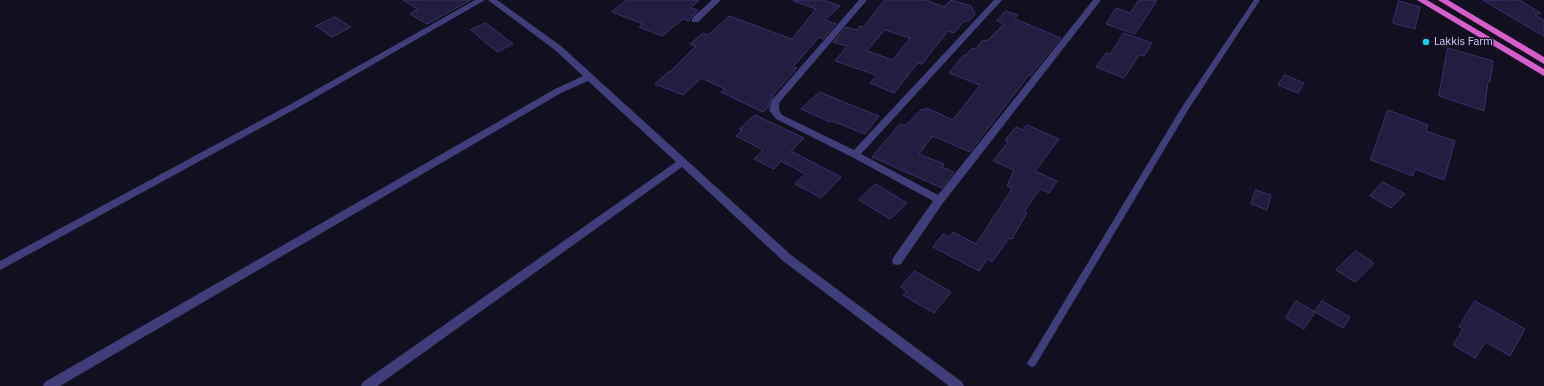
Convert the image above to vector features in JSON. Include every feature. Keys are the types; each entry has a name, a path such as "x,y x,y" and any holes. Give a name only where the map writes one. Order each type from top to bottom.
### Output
{"highway":[{"path":"1421,0 1544,73"},
{"path":"1442,0 1544,61"}],"street":[{"path":"0,266 294,106 482,0"},
{"path":"492,0 558,48 787,258 958,386"},
{"path":"695,20 716,0"},
{"path":"864,0 775,102 774,110 779,117 855,155 939,200"},
{"path":"855,155 998,0"},
{"path":"897,261 939,200 1097,0"},
{"path":"49,386 558,90 589,76"},
{"path":"367,386 683,162"}],"lane":[{"path":"1032,363 1185,109 1256,0"}],"building":[{"path":"403,0 471,0 427,24 410,14 417,9"},
{"path":"627,0 699,0 691,8 698,10 689,21 683,19 662,36 639,27 643,24 612,12"},
{"path":"794,0 823,0 840,6 825,20 836,24 823,39 819,37 793,67 797,68 773,95 769,106 763,112 721,92 725,89 701,78 683,95 655,84 668,72 670,72 696,46 690,44 703,33 708,35 729,16 792,39 816,9"},
{"path":"885,0 926,0 944,7 951,0 971,6 975,14 970,20 963,22 954,33 948,31 922,64 918,63 894,93 870,83 876,76 873,74 835,61 847,46 833,42 846,27 857,30 860,26 863,27","holes":["885,30 910,38 893,60 867,51"]},
{"path":"1139,0 1157,0 1135,34 1106,24 1116,8 1130,13"},
{"path":"1483,0 1519,0 1541,13 1535,15 1544,20 1544,36"},
{"path":"1399,1 1420,7 1415,29 1393,23"},
{"path":"1006,11 1018,15 1015,19 1061,38 1030,76 1029,75 970,152 933,136 919,154 944,164 942,167 954,172 942,188 872,157 900,124 905,126 922,109 925,110 927,108 953,120 980,85 949,73 964,55 965,56 972,48 976,49 983,40 987,41 1004,24 997,21"},
{"path":"335,17 351,27 332,37 316,26"},
{"path":"486,23 513,44 497,52 471,30"},
{"path":"1124,33 1152,43 1144,56 1139,55 1124,78 1096,67 1106,53 1110,54"},
{"path":"1448,48 1493,61 1490,82 1488,82 1484,111 1439,96"},
{"path":"1285,75 1304,83 1298,93 1278,85"},
{"path":"820,92 879,116 865,134 832,121 830,122 801,109"},
{"path":"1388,110 1428,125 1426,131 1455,141 1444,180 1415,169 1413,176 1371,160"},
{"path":"755,115 804,138 791,151 841,177 821,198 795,184 805,174 781,161 774,169 754,159 763,150 736,136 742,130 740,129"},
{"path":"1027,125 1059,139 1035,171 1057,181 1049,193 1040,189 1024,212 1027,213 1012,239 1009,238 992,262 987,259 979,271 933,247 943,234 949,237 953,232 976,244 1012,189 1007,186 1014,170 993,161 1008,142 1005,140 1016,127 1023,130"},
{"path":"1383,182 1405,194 1391,208 1370,196"},
{"path":"876,184 907,203 890,219 859,200"},
{"path":"1256,190 1271,195 1267,210 1251,204"},
{"path":"1356,251 1374,263 1355,282 1336,270"},
{"path":"915,271 951,292 934,313 903,295 907,291 901,287"},
{"path":"1296,301 1315,312 1304,329 1286,318"},
{"path":"1322,301 1350,317 1343,328 1315,312"},
{"path":"1475,301 1525,329 1510,356 1486,342 1475,358 1453,345 1463,329 1459,327"}],"place":[{"name":"Lakkis Farm","path":"1426,42"}]}
